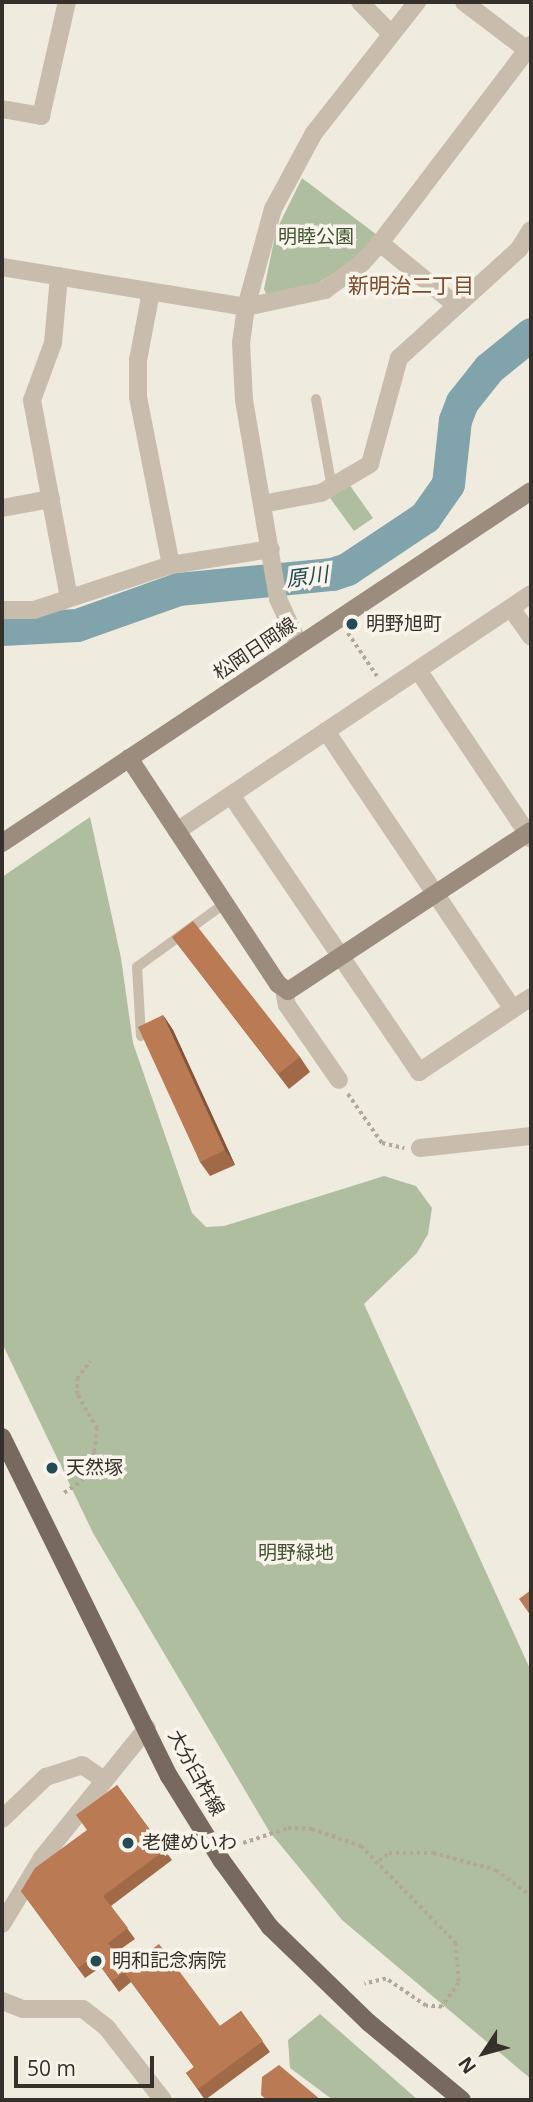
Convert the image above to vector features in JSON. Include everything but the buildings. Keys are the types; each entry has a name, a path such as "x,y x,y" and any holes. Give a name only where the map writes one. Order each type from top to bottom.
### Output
{"main road":[{"name":"松岡日岡線","path":"2,843 531,491"},
{"path":"129,758 284,990 293,989 530,834"},
{"name":"大分臼杵線","path":"2,1437 169,1776 222,1861 270,1927 368,2022 462,2100"}],"street":[{"path":"2,109 41,116 67,2"},
{"path":"360,2 391,34"},
{"path":"299,645 278,599 244,400 241,343 246,307 272,209 314,133 417,2"},
{"path":"2,267 246,307 325,290 362,263 380,243 530,49 464,2"},
{"path":"262,504 332,488 373,460 395,365 456,305 519,249 531,230"},
{"path":"380,243 456,305"},
{"path":"59,276 54,343 32,400 69,598"},
{"path":"151,292 138,360 138,397 171,565"},
{"path":"2,508 51,499"},
{"path":"2,610 22,612 171,565 272,552"},
{"path":"177,831 531,594"},
{"path":"511,608 531,637"},
{"path":"418,670 530,834"},
{"path":"326,731 513,1009"},
{"path":"231,795 419,1072 531,997"},
{"path":"284,990 287,1004 339,1080"},
{"path":"420,1148 531,1136"},
{"path":"2,1924 42,1858 147,1728"},
{"path":"2,1819 47,1777 82,1765 104,1780"},
{"path":"2,2001 23,2009 71,2007 94,2016 163,2100"}],"lane":[{"path":"316,398 332,488"},
{"path":"141,1036 137,967 225,903"}],"path":[{"path":"347,632 387,691"},
{"path":"339,1080 382,1143 390,1148 420,1148"},
{"path":"64,1493 88,1476 94,1451 96,1429 77,1395 77,1379 90,1361"},
{"path":"243,1843 269,1831 312,1829 361,1846 379,1861 456,1943 459,1983 442,2007 426,2006 386,1979 365,1984"},
{"path":"379,1861 389,1853 433,1853 496,1870 531,1896"}],"green space":[{"name":"明睦公園","path":"302,178 377,235 350,263 312,287 267,296 264,289 276,231"},
{"path":"349,484 373,518 354,531 330,498"},
{"name":"明野緑地","path":"90,817 121,958 133,1043 192,1213 206,1227 224,1226 384,1176 416,1186 432,1208 428,1234 417,1253 364,1304 531,1671 531,2079 342,1920 269,1831 93,1533 2,1343 2,877"},
{"path":"320,2014 418,2100 333,2100 290,2068 288,2040"}],"waterway":[{"name":"原川","path":"2,629 77,625 178,589 332,574 347,569 425,517 448,484 455,420 462,402 489,368 531,334"}],"place":[{"name":"明野旭町","path":"352,624"},
{"name":"天然塚","path":"52,1468"},
{"name":"老健めいわ","path":"128,1843"},
{"name":"明和記念病院","path":"96,1961"}],"district":[{"name":"新明治二丁目","path":"411,285"}]}
